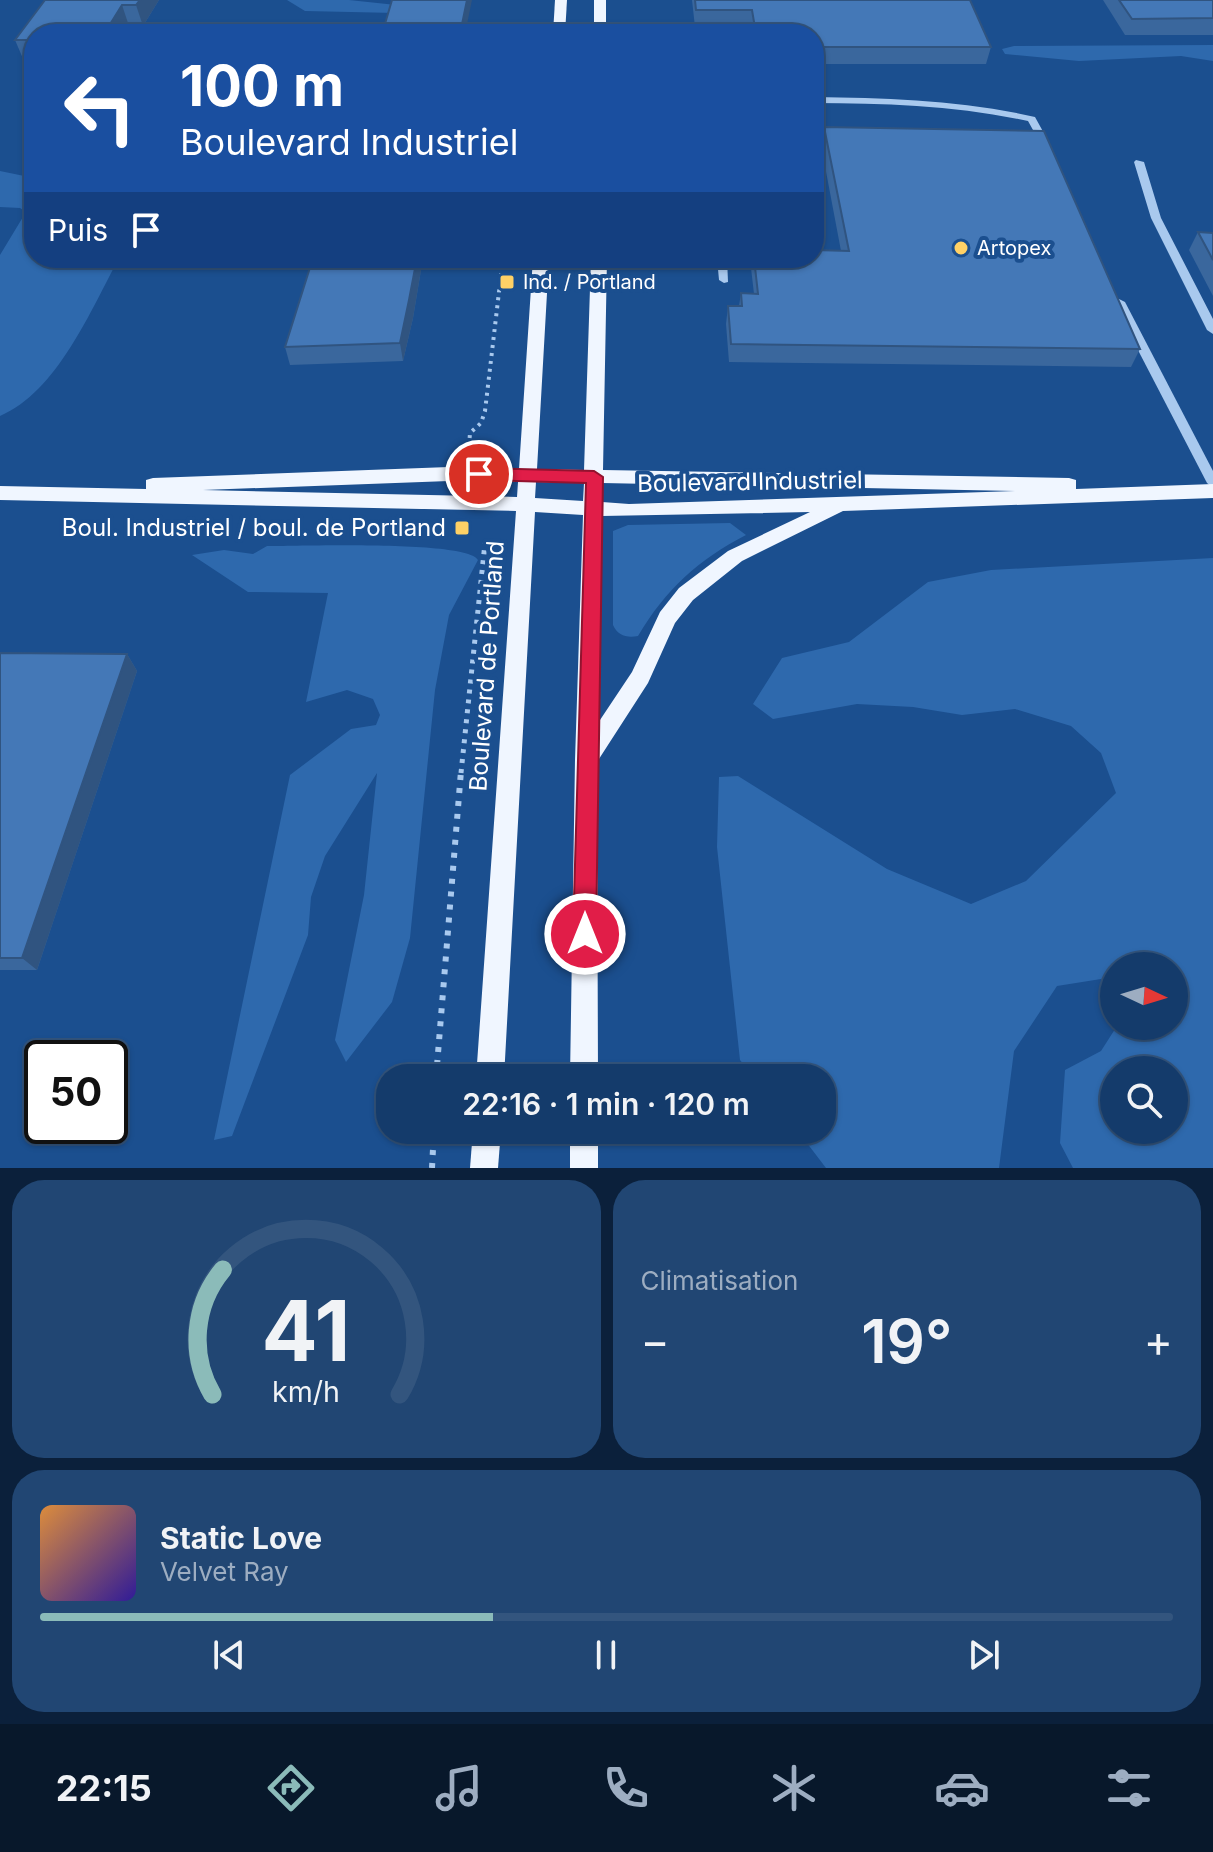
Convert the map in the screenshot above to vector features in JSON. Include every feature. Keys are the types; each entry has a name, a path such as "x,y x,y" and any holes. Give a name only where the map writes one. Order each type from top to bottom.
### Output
{"main road":[{"path":"560,24 561,0"},
{"path":"600,0 600,24"},
{"name":"Boulevard de Portland","path":"491,1064 540,268"},
{"path":"584,1064 586,760 599,268"},
{"name":"Boulevard Industriel","path":"0,491 449,474 1213,487"},
{"name":"Boulevard Industriel","path":"0,491 592,508 839,506 1213,487"},
{"path":"586,760 640,677 667,618 686,594 735,556 839,506"},
{"path":"484,1168 486,1144"},
{"path":"584,1144 584,1168"}],"lane":[{"path":"824,100 897,100 1002,111 1032,119 1051,158"},
{"path":"1139,162 1156,218 1213,330"},
{"path":"723,268 724,280"},
{"path":"1116,296 1213,487"}],"path":[{"path":"469,446 470,433 481,423 485,411 502,268"},
{"name":"Boulevard de Portland","path":"437,1064 451,870 485,543"},
{"path":"432,1168 433,1144"}],"shaded area":[{"path":"287,0 349,0 434,9 396,13 305,11"},
{"path":"1213,45 1213,61 1181,56 1079,61 1005,54 1002,49 1014,46"},
{"path":"0,171 24,176 24,211 0,207"},
{"path":"24,215 24,268 114,268 84,325 55,369 39,388 0,416 0,255"},
{"path":"730,523 746,535 684,577 638,636 617,632 613,625 613,531 628,525"},
{"path":"267,546 415,547 445,549 478,560 449,615 435,690 410,938 392,1002 346,1062 335,1040 364,895 377,773 325,856 311,897 308,935 232,1136 214,1140 290,775 351,729 376,725 380,715 373,699 347,690 306,702 328,593 248,592 192,555 224,550 253,554"},
{"path":"1213,558 1213,1168 1073,1168 1060,1143 1065,1070 1101,1051 1108,1040 1188,1040 1188,952 1100,952 1100,979 1057,986 1014,1051 999,1168 826,1168 808,1144 836,1144 836,1064 743,1064 740,1060 717,847 719,777 738,776 887,869 971,904 1026,881 1116,793 1101,753 1071,726 1015,709 962,715 913,707 857,704 773,719 753,704 782,658 849,642 928,582 991,570"}],"building":[{"path":"45,0 140,0 136,5 122,5 110,24 27,24"},
{"path":"392,0 467,0 462,24 385,24"},
{"path":"695,0 970,0 991,47 824,47 824,24 754,24 752,10 696,10"},
{"path":"1119,0 1213,0 1213,18 1132,19"},
{"path":"24,28 24,40 15,40"},
{"name":"Artopex","path":"824,127 1044,131 1140,349 731,344 728,306 742,306 741,293 758,294 755,268 824,268 824,250 849,251"},
{"path":"1198,232 1213,233 1213,260"},
{"path":"310,268 415,268 400,343 285,347"},
{"path":"0,653 127,654 22,958 0,958"}],"place":[{"name":"Artopex","path":"961,248"},
{"name":"Ind. / Portland","path":"507,282"},
{"name":"Boul. Industriel / boul. de Portland","path":"462,528"}],"route":[{"path":"479,474 594,477 585,934"}]}
